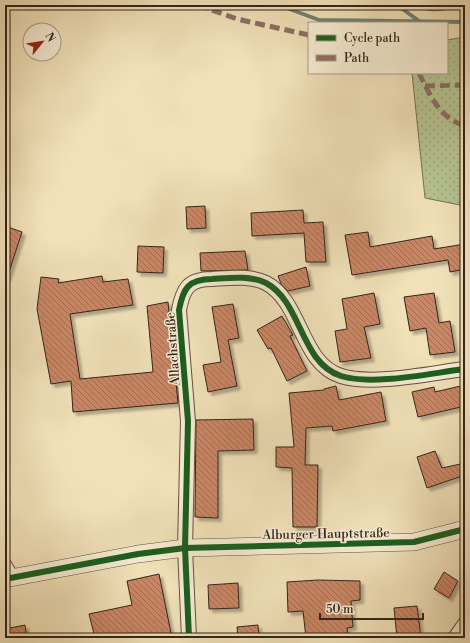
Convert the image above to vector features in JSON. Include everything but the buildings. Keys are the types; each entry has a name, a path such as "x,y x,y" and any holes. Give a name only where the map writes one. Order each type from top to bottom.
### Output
{"street":[{"name":"Allachstraße","path":"186,548 188,421 179,310 182,295 186,287 205,279 238,277 265,283 275,291 288,306 313,353 326,367 340,376 366,381 465,369"},
{"name":"Alburger Hauptstraße","path":"7,574 186,548 414,542 465,529"},
{"path":"186,548 189,638"},
{"path":"455,638 465,624"}],"green space":[{"path":"416,5 461,5 444,10 432,11"},
{"path":"465,37 465,206 425,198 412,74 448,74 448,40"}],"waterway":[{"path":"279,5 319,20 465,22"},
{"path":"397,5 419,21"}],"marked path":[{"path":"198,5 237,19 308,35"},
{"path":"420,74 436,105 442,112 456,122 465,126"},
{"path":"425,86 465,85"}],"cycle path":[{"path":"189,638 185,548 188,421 179,310 182,296 192,283 204,279 232,278 260,280 266,283 278,292 287,304 317,359 327,369 341,376 369,380 402,378 465,369"},
{"path":"5,579 138,554 185,548 414,542 465,529"}]}
